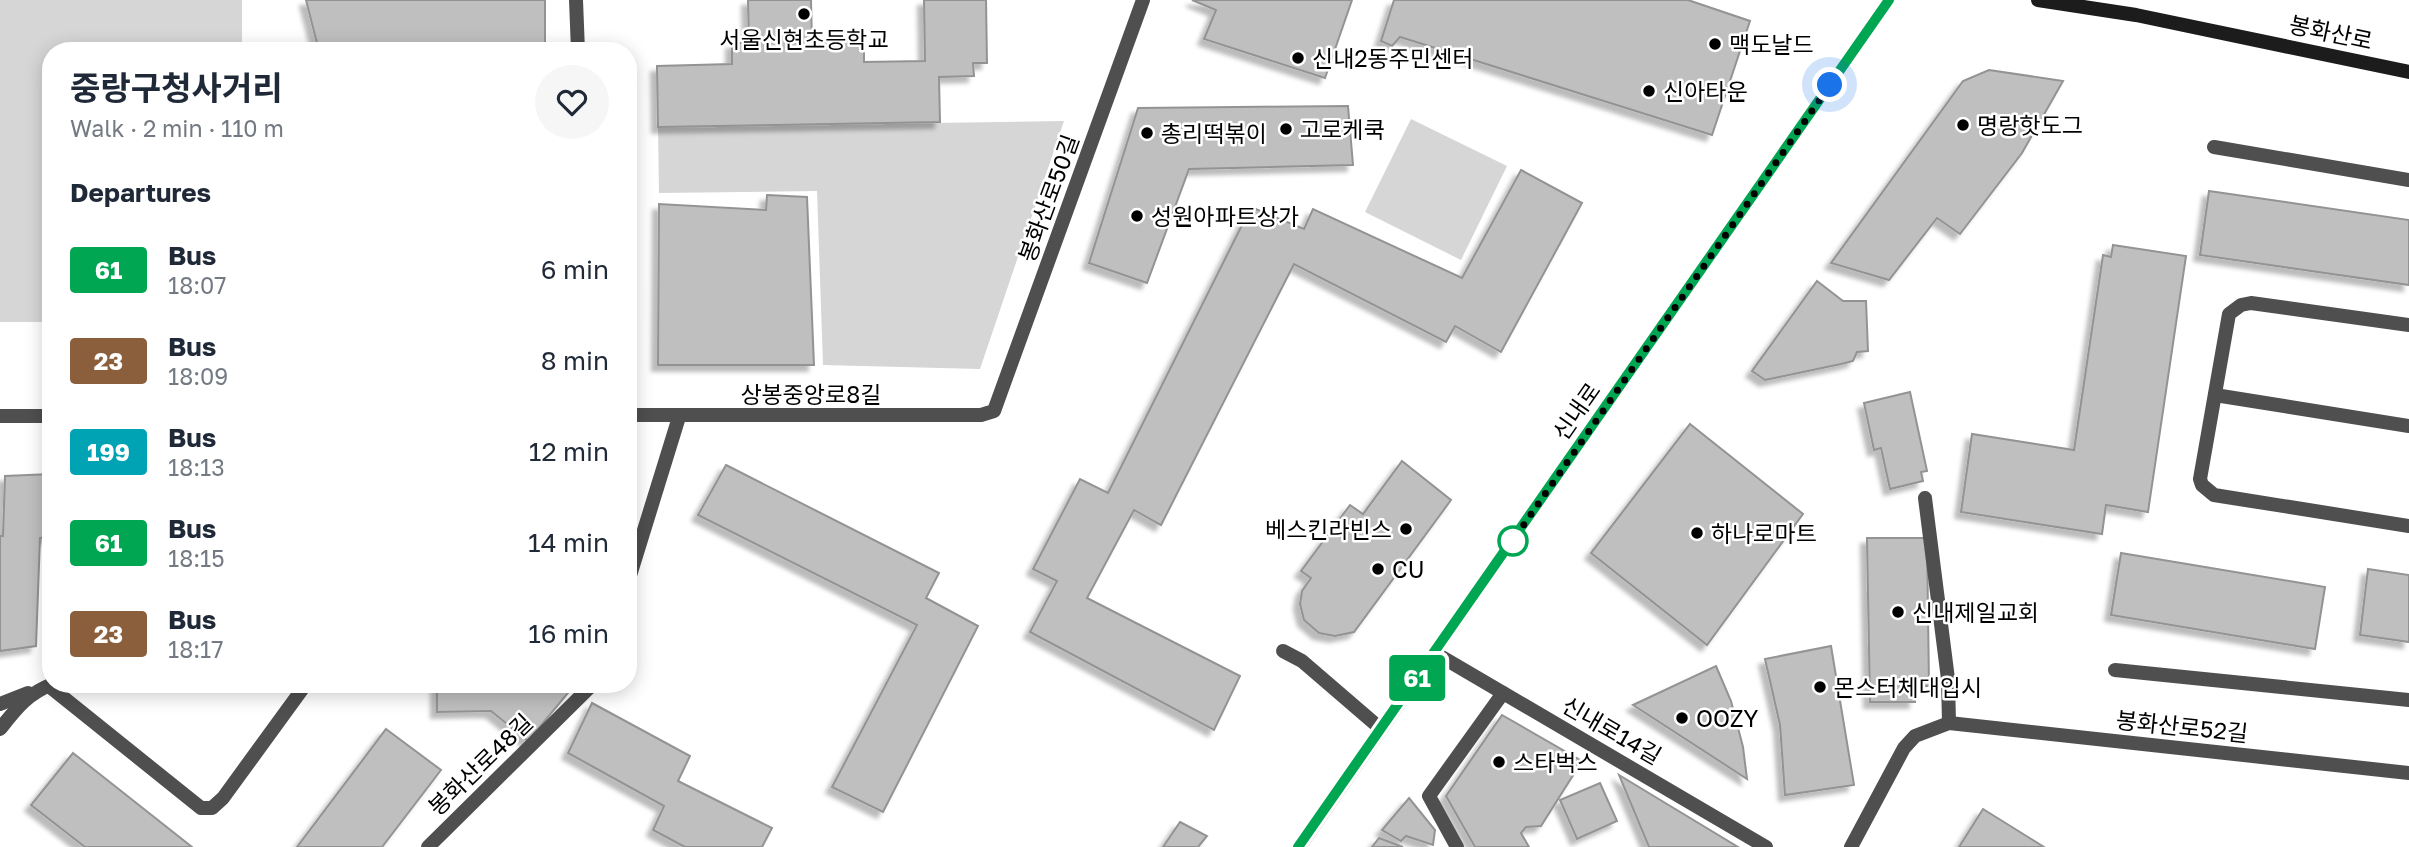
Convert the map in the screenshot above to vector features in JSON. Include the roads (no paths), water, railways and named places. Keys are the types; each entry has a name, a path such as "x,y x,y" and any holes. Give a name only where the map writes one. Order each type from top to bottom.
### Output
{"main road":[{"name":"신내로","path":"1298,847 1889,0"},
{"name":"봉화산로","path":"2038,0 2136,15 2409,72"}],"street":[{"path":"576,0 578,42"},
{"name":"봉화산로50길","path":"994,411 1143,0"},
{"path":"2214,146 2409,180"},
{"path":"2409,325 2251,303 2241,305 2229,314 2200,479 2202,485 2214,495 2409,526"},
{"path":"2215,395 2409,426"},
{"name":"상봉중앙로8길","path":"637,415 981,415 994,411"},
{"path":"0,416 42,416"},
{"path":"637,553 679,417"},
{"path":"1925,498 1948,678 1950,723"},
{"path":"1283,651 1302,662 1381,729"},
{"name":"신내로14길","path":"1435,653 1766,847"},
{"path":"2115,670 2409,700"},
{"path":"0,704 42,688"},
{"path":"0,729 18,705 42,690"},
{"path":"54,693 201,808 212,808 223,798 299,693"},
{"name":"봉화산로48길","path":"428,847 584,693"},
{"path":"1457,847 1429,796 1503,693"},
{"name":"봉화산로52길","path":"1851,847 1904,747 1915,736 1931,727 1950,723 2409,773"}],"place":[{"name":"서울신현초등학교","path":"804,14"},
{"name":"맥도날드","path":"1715,44"},
{"name":"신내2동주민센터","path":"1298,58"},
{"name":"신아타운","path":"1649,91"},
{"name":"명랑핫도그","path":"1963,125"},
{"name":"고로케쿡","path":"1286,129"},
{"name":"총리떡볶이","path":"1147,133"},
{"name":"성원아파트상가","path":"1137,216"},
{"name":"베스킨라빈스","path":"1406,529"},
{"name":"하나로마트","path":"1697,533"},
{"name":"CU","path":"1378,569"},
{"name":"신내제일교회","path":"1898,612"},
{"name":"몬스터체대입시","path":"1820,687"},
{"name":"OOZY","path":"1682,718"},
{"name":"스타벅스","path":"1499,762"}]}
